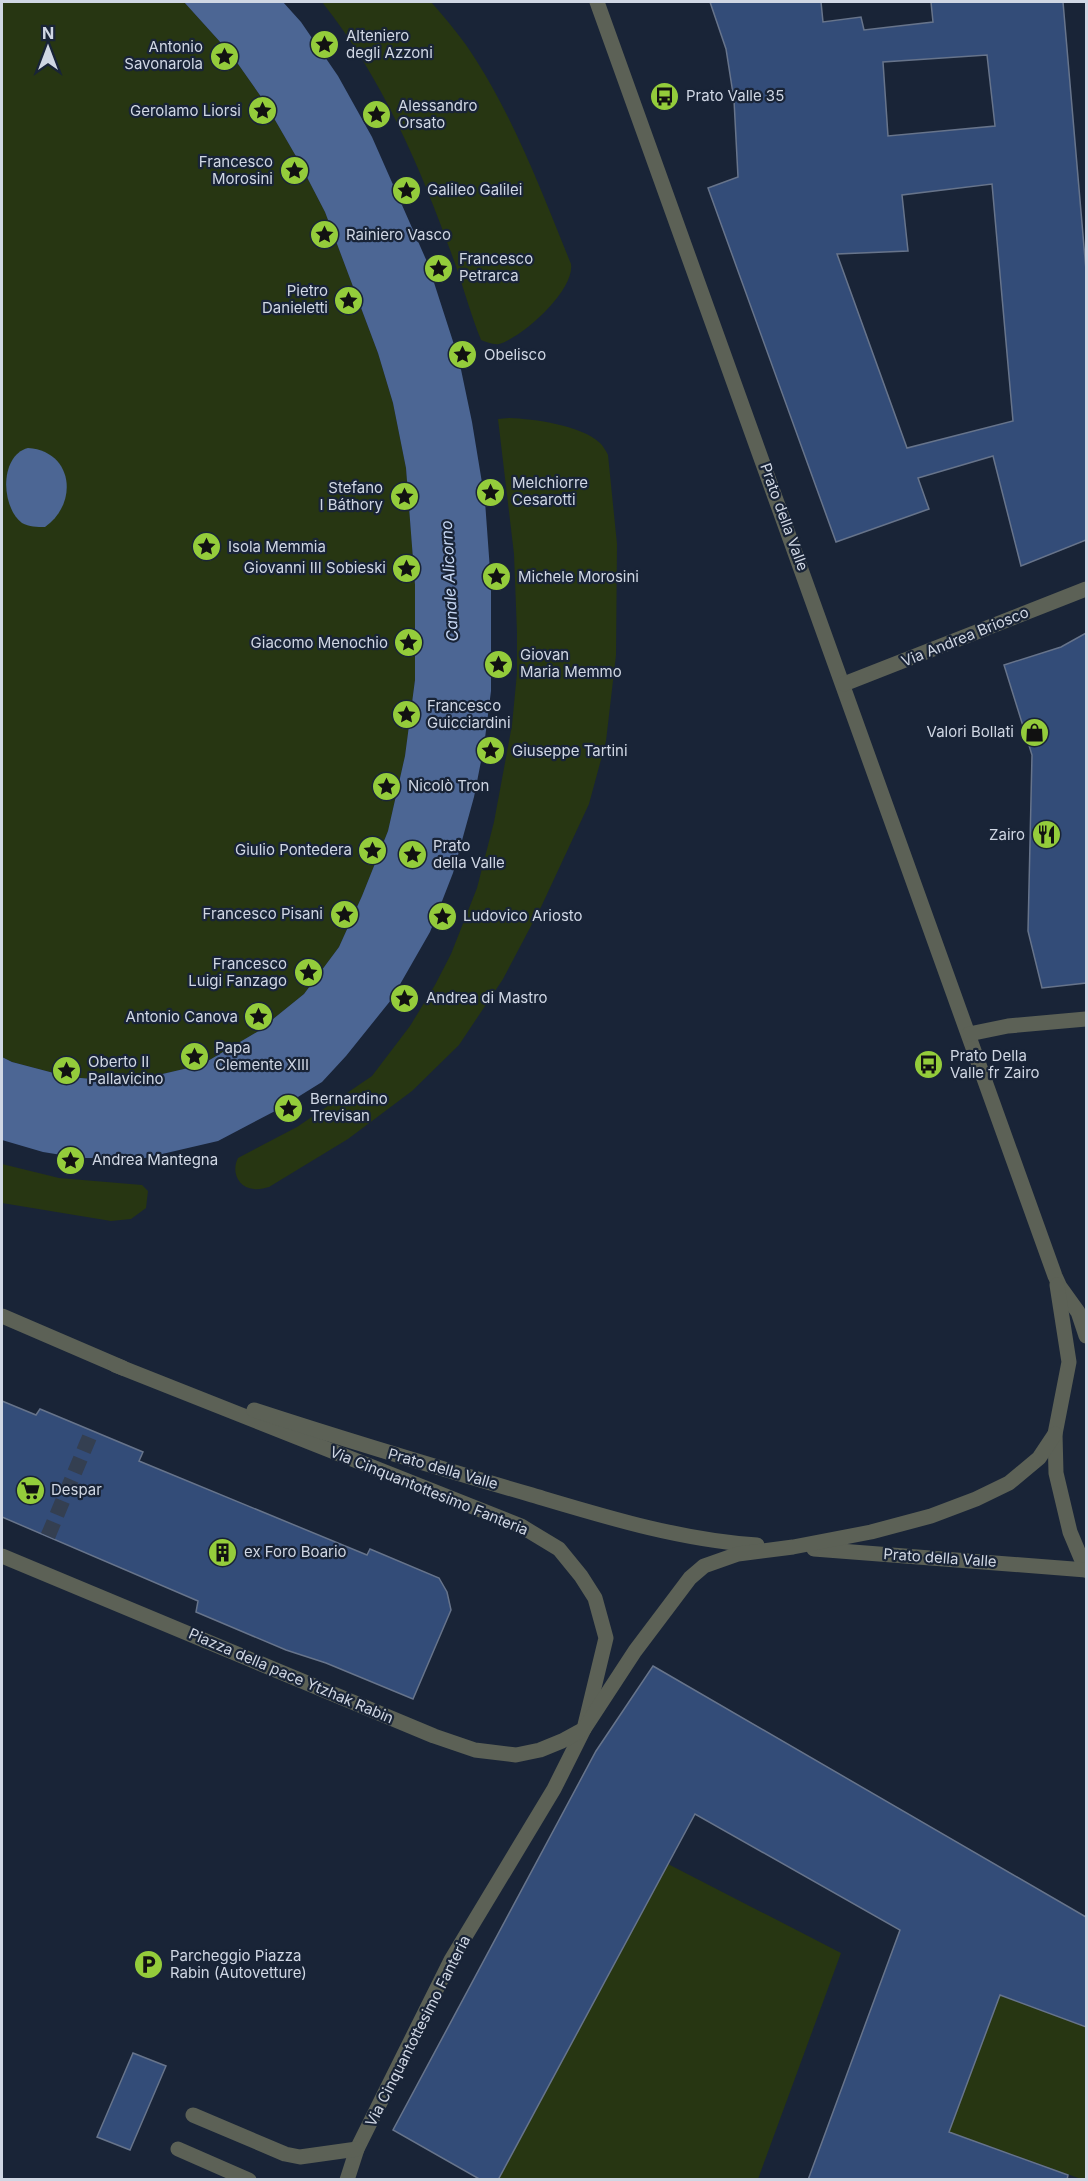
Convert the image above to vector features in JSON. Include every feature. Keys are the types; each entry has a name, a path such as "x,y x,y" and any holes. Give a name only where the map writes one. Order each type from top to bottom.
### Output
{"street":[{"name":"Prato della Valle","path":"597,2 1055,1276 1060,1287 1072,1301 1086,1336"},
{"name":"Via Andrea Briosco","path":"844,684 1086,589"},
{"path":"969,1034 1008,1026 1086,1018"},
{"name":"Prato della Valle","path":"2,1316 115,1365 376,1450 687,1538 737,1544 1086,1570 1070,1533 1056,1473 1055,1434 1069,1362 1055,1276"},
{"name":"Via Cinquantottesimo Fanteria","path":"115,1365 521,1526 559,1550 581,1576 595,1598 606,1638 584,1729"},
{"name":"Prato della Valle","path":"793,1547 871,1533 931,1516 976,1499 1009,1483 1038,1458 1055,1434"},
{"name":"Via Cinquantottesimo Fanteria","path":"346,2180 357,2149 451,1960 554,1789 584,1729 635,1651 690,1578 704,1566 738,1554 793,1547"},
{"name":"Piazza della pace Ytzhak Rabin","path":"2,1556 434,1736 475,1750 516,1755 540,1750 584,1729"},
{"path":"193,2115 292,2156 300,2157 357,2149"},
{"path":"178,2149 249,2180"}],"green space":[{"name":"Isola Memmia","path":"2,2 184,2 231,54 264,101 325,212 378,353 393,403 406,468 415,585 415,680 405,756 388,831 339,947 304,994 257,1032 201,1065 128,1082 69,1077 12,1062 2,1057"},
{"path":"322,2 431,2 466,45 504,109 571,264 570,275 556,299 546,311 509,340 497,344 481,340 441,224 398,124 363,61"},
{"path":"509,418 569,427 592,437 600,443 608,455 617,544 616,655 606,741 589,804 541,907 503,979 459,1045 412,1091 348,1139 269,1187 248,1188 237,1178 235,1169 238,1158 297,1127 372,1076 410,1026 435,985 451,954 477,888 494,822 512,725 517,673 514,554 498,419"},
{"path":"2,1164 59,1178 142,1185 148,1191 146,1208 131,1219 111,1221 2,1203"},
{"path":"668,1864 841,1953 758,2179 498,2180"},
{"path":"1000,1995 1086,2027 1086,2179 949,2132"}],"water":[{"name":"Canale Alicorno","path":"184,2 283,2 301,22 338,76 372,137 428,264 459,360 485,501 491,584 491,691 474,797 453,873 430,932 391,1000 346,1056 322,1082 277,1110 218,1141 145,1158 80,1158 43,1152 2,1140 2,1057 12,1062 69,1077 128,1082 201,1065 257,1032 304,994 339,947 388,831 405,756 415,680 415,585 406,468 393,403 378,353 325,212 297,158 264,101 231,54"},
{"path":"28,448 43,451 54,458 62,468 66,480 63,505 56,517 45,527 22,523 15,515 7,494 6,482 12,460"}],"building":[{"path":"710,2 821,2 823,22 861,17 864,30 933,22 931,2 1063,2 1086,270 1086,540 1021,566 993,456 918,478 929,509 836,542 708,188 738,177 734,100 726,49","holes":["987,55 995,126 888,136 883,62","992,184 1013,421 907,448 837,254 908,251 902,195"]},
{"path":"1086,633 1086,983 1042,988 1028,931 1032,755 1004,665 1061,647"},
{"name":"ex Foro Boario","path":"2,1401 36,1415 40,1409 143,1452 139,1461 367,1555 370,1549 439,1578 447,1592 451,1610 413,1699 196,1612 198,1601 2,1517"},
{"path":"653,1666 1086,1917 1086,2027 1000,1995 949,2132 1068,2175 1067,2180 808,2180 900,1930 695,1814 498,2180 481,2180 393,2130 596,1751"},
{"path":"133,2053 166,2066 130,2150 97,2137"}],"tunnel":[{"path":"48,1536 92,1431"}],"place":[{"name":"Alteniero degli Azzoni","path":"325,45"},
{"name":"Antonio Savonarola","path":"224,56"},
{"name":"Prato Valle 35","path":"665,96"},
{"name":"Gerolamo Liorsi","path":"262,111"},
{"name":"Alessandro Orsato","path":"377,115"},
{"name":"Francesco Morosini","path":"294,171"},
{"name":"Galileo Galilei","path":"406,190"},
{"name":"Rainiero Vasco","path":"325,235"},
{"name":"Francesco Petrarca","path":"438,268"},
{"name":"Pietro Danieletti","path":"349,300"},
{"name":"Obelisco","path":"463,355"},
{"name":"Melchiorre Cesarotti","path":"491,492"},
{"name":"Stefano I Báthory","path":"404,497"},
{"name":"Isola Memmia","path":"207,547"},
{"name":"Giovanni III Sobieski","path":"407,568"},
{"name":"Michele Morosini","path":"497,577"},
{"name":"Giacomo Menochio","path":"409,643"},
{"name":"Giovan Maria Memmo","path":"499,664"},
{"name":"Francesco Guicciardini","path":"406,715"},
{"name":"Valori Bollati","path":"1035,732"},
{"name":"Giuseppe Tartini","path":"491,751"},
{"name":"Nicolò Tron","path":"387,786"},
{"name":"Zairo","path":"1046,835"},
{"name":"Giulio Pontedera","path":"373,850"},
{"name":"Prato della Valle","path":"412,855"},
{"name":"Francesco Pisani","path":"344,914"},
{"name":"Ludovico Ariosto","path":"442,916"},
{"name":"Francesco Luigi Fanzago","path":"308,973"},
{"name":"Andrea di Mastro","path":"405,998"},
{"name":"Antonio Canova","path":"259,1017"},
{"name":"Papa Clemente XIII","path":"194,1057"},
{"name":"Prato Della Valle fr Zairo","path":"929,1065"},
{"name":"Oberto II Pallavicino","path":"67,1071"},
{"name":"Bernardino Trevisan","path":"289,1108"},
{"name":"Andrea Mantegna","path":"71,1160"},
{"name":"Despar","path":"30,1490"},
{"name":"ex Foro Boario","path":"223,1552"},
{"name":"Parcheggio Piazza Rabin (Autovetture)","path":"149,1965"}]}
